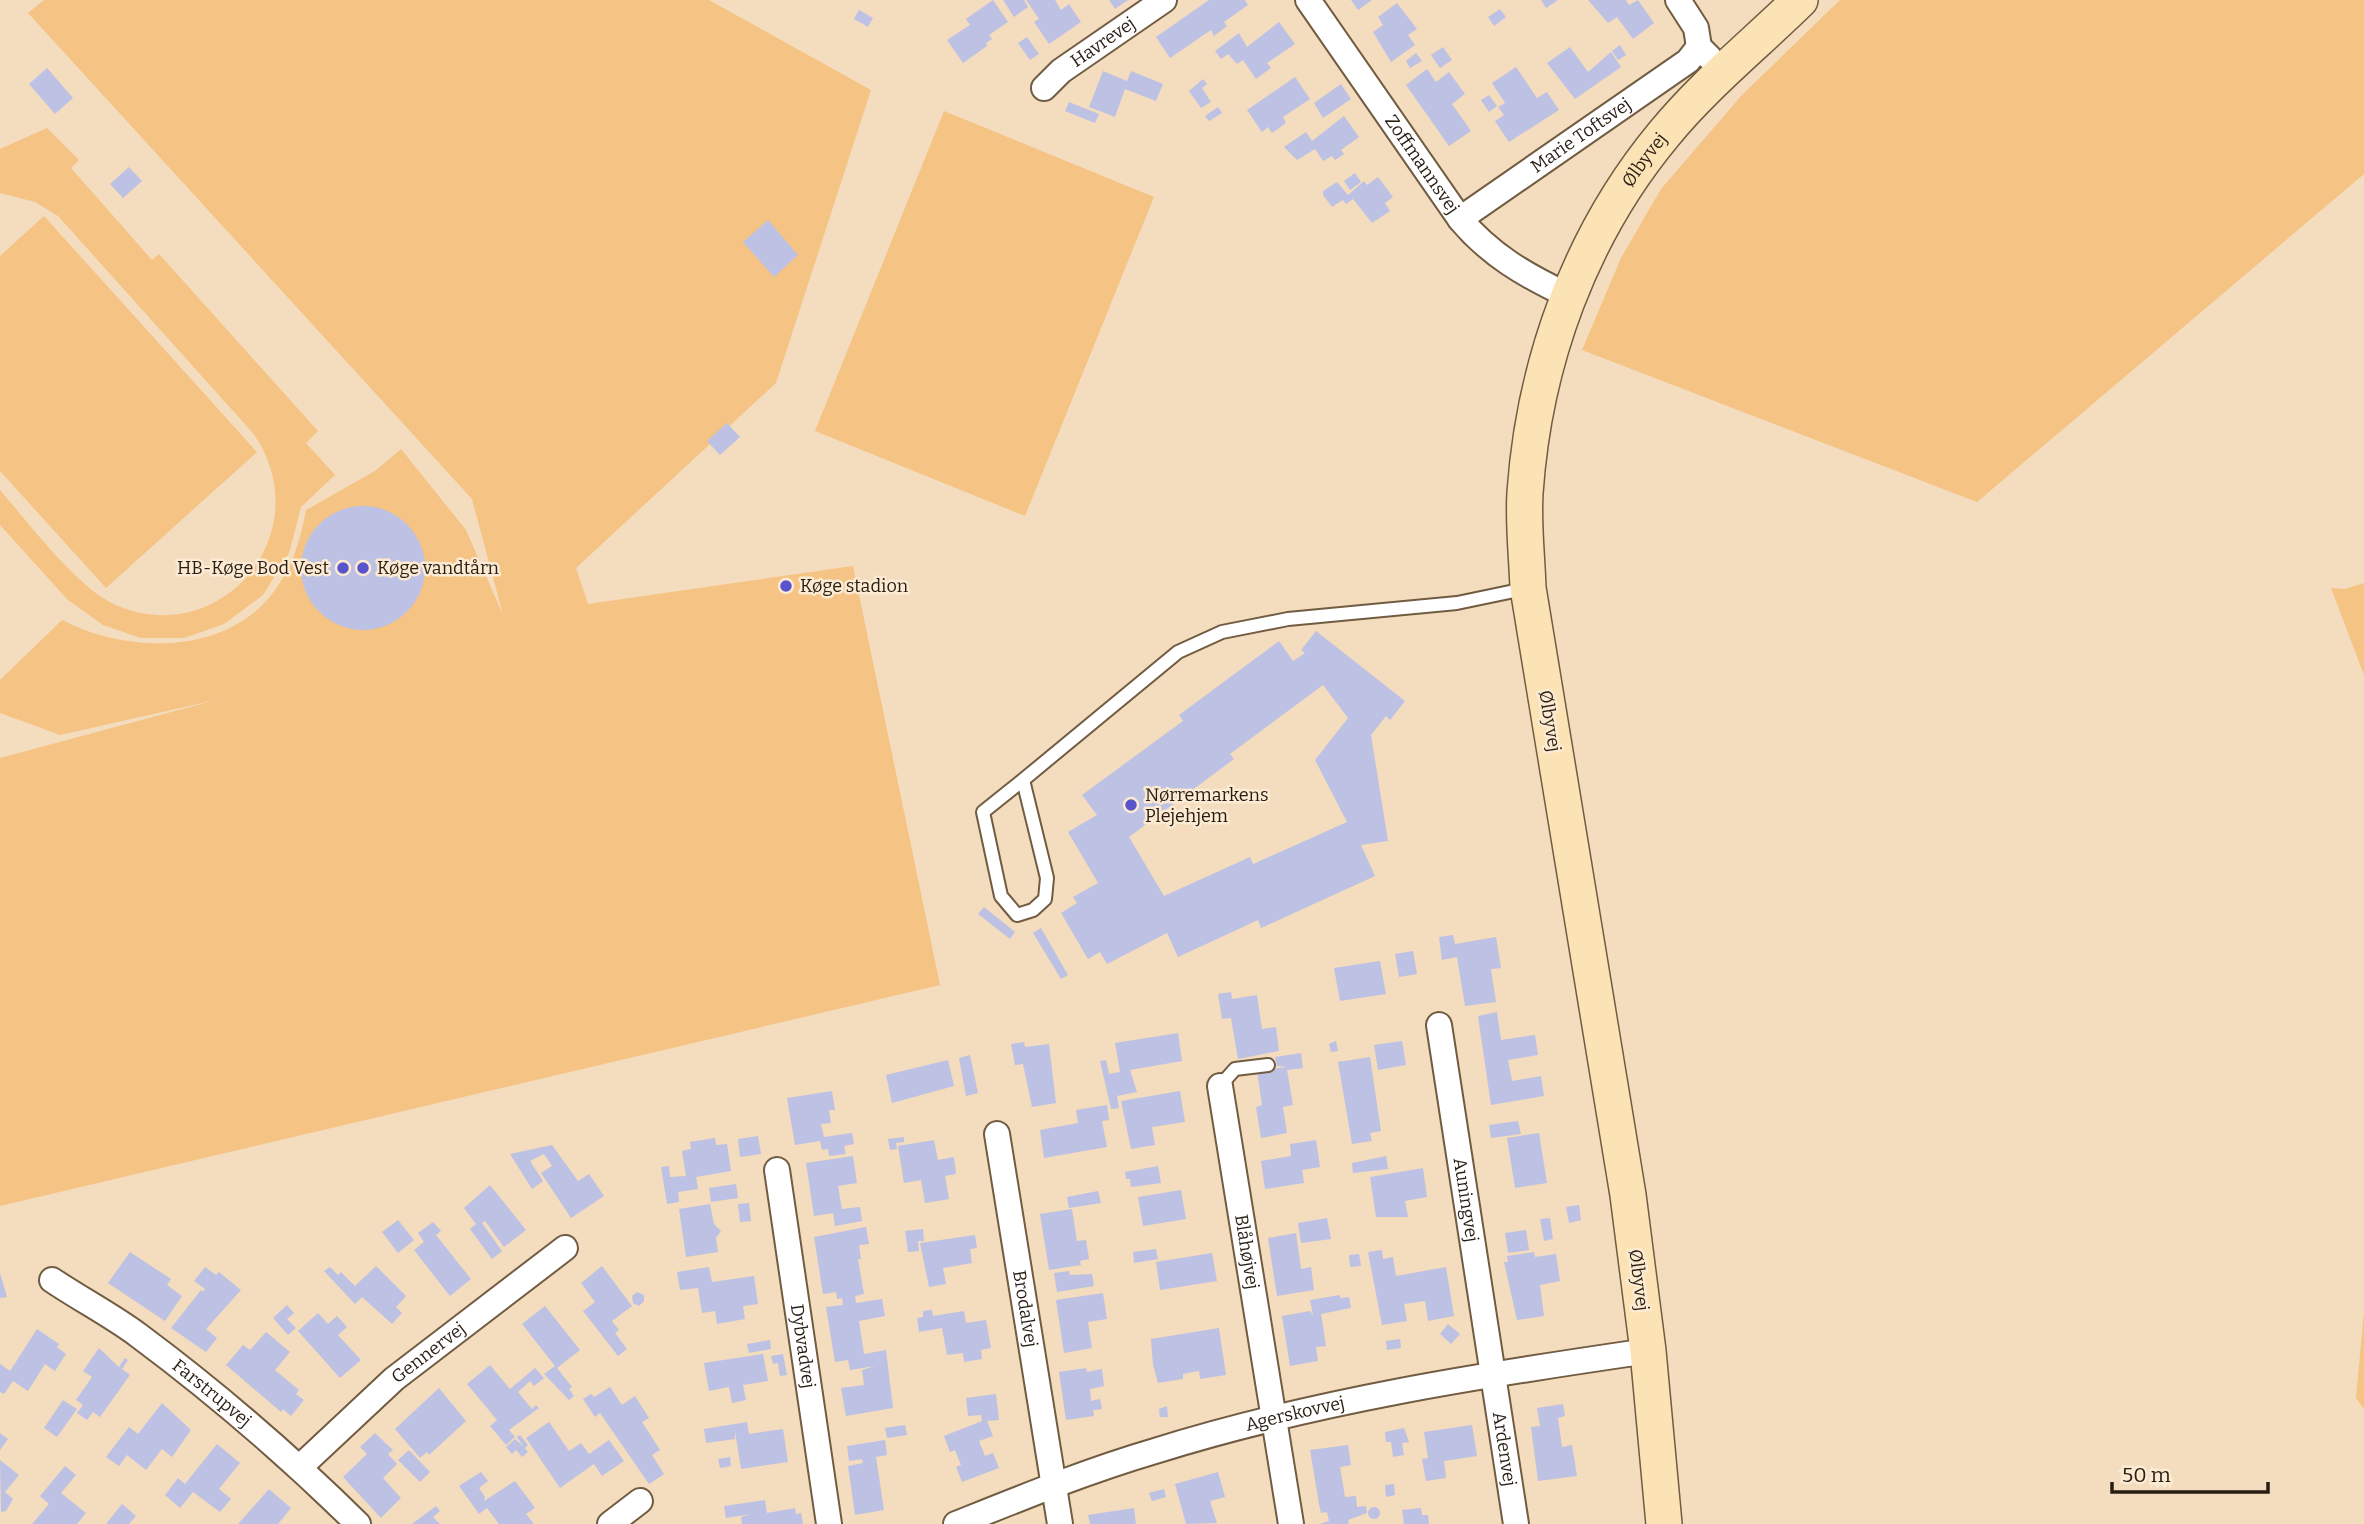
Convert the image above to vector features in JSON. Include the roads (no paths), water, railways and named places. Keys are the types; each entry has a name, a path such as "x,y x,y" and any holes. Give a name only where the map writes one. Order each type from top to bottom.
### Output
{"street":[{"name":"Havrevej","path":"1044,88 1061,71 1164,0"},
{"name":"Zoffmannsvej","path":"1308,0 1460,219 1480,243 1504,262 1567,295"},
{"path":"1678,0 1696,28 1699,47 1725,72"},
{"name":"Ølbyvej","path":"1664,1524 1648,1351 1628,1195 1528,589 1525,495 1537,393 1567,295 1635,170 1666,131 1800,0"},
{"name":"Marie Toftsvej","path":"1460,219 1688,61 1699,47"},
{"name":"Auningvej","path":"1439,1026 1494,1373"},
{"name":"Blåhøjvej","path":"1220,1086 1291,1524"},
{"name":"Brodalvej","path":"997,1134 1060,1524"},
{"name":"Dybvadvej","path":"777,1170 829,1524"},
{"name":"Gennervej","path":"300,1467 394,1379 565,1248"},
{"name":"Farstrupvej","path":"52,1280 136,1333 300,1467 358,1524"},
{"name":"Agerskovvej","path":"956,1524 1054,1485 1155,1451 1274,1418 1494,1373 1648,1351"},
{"name":"Ardenvej","path":"1494,1373 1516,1524"},
{"path":"610,1524 640,1501"}],"lane":[{"path":"1023,780 1047,878 1045,899 1033,910 1017,915 1001,897 983,811 1178,652 1222,632 1288,619 1457,603 1528,589"},
{"path":"1220,1086 1235,1069 1268,1065"}],"place":[{"name":"HB-Køge Bod Vest","path":"343,568"},
{"name":"Køge vandtårn","path":"363,568"},
{"name":"Køge stadion","path":"786,586"},
{"name":"Nørremarkens Plejehjem","path":"1131,805"}]}
